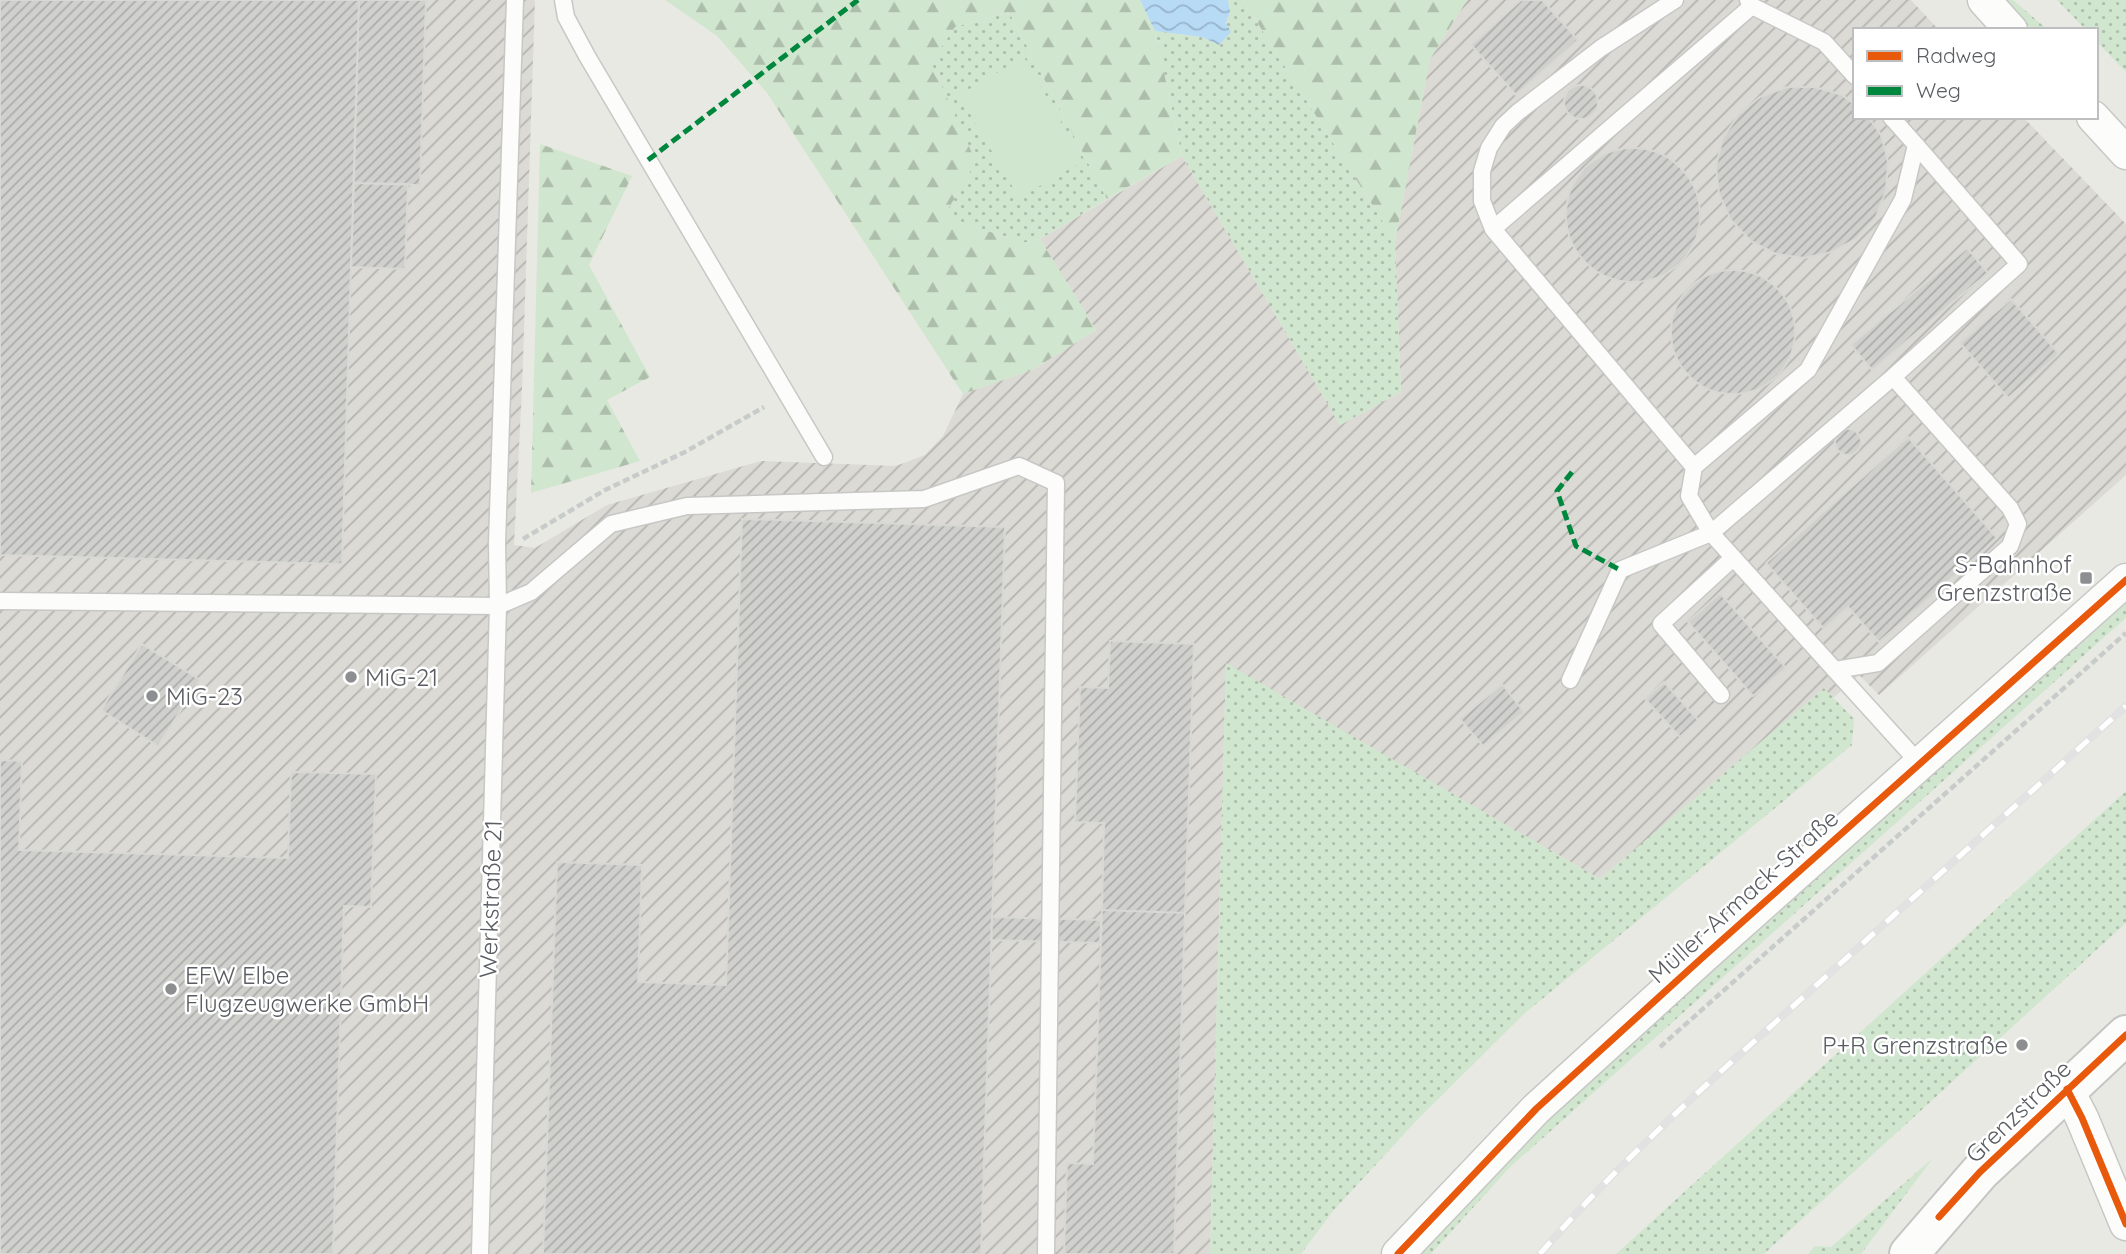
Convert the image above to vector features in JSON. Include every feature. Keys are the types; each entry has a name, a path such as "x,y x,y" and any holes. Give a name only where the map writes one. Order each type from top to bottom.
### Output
{"main road":[{"name":"Grenzstraße","path":"1909,1254 1980,1172 2126,1035"}],"street":[{"path":"1984,0 2009,28"},
{"path":"2095,119 2126,153"},
{"name":"Müller-Armack-Straße","path":"1398,1254 1536,1109 2126,580"},
{"path":"2067,1089 2082,1118 2126,1224"}],"lane":[{"name":"Werkstraße 21","path":"480,1254 498,607 497,543 515,0"},
{"path":"563,0 566,17 587,56 824,457"},
{"path":"1675,0 1601,48 1503,126 1489,148 1482,171 1482,201 1493,229 1694,467"},
{"path":"1493,229 1750,3 1824,42 1853,74"},
{"path":"1570,680 1619,569 1711,533 1893,377 2019,264 1893,119"},
{"path":"1916,145 1903,199 1808,370 1694,467 1689,496 1711,533 1920,765"},
{"path":"1835,670 1878,663 2010,546 2018,524 2010,508 1893,377"},
{"path":"0,601 498,607 531,592 611,524 687,506 924,499 1019,466 1056,483 1046,1254"},
{"path":"1721,695 1661,624 1734,558"}],"path":[{"path":"514,545 605,490 685,452 787,394"},
{"path":"1650,1056 2126,634"}],"shaded area":[{"path":"0,0 535,0 514,545 535,548 607,505 761,461 896,466 925,455 943,436 963,394 1032,370 1096,330 1040,239 1182,156 1340,425 1401,392 1395,241 1430,59 1467,0 1911,0 1937,28 1853,28 1853,119 2025,119 2126,224 2126,475 1879,695 1859,675 1833,698 1824,689 1600,879 1226,664 1210,1254 0,1254"}],"green space":[{"path":"665,0 1140,0 1155,31 1182,156 1107,199 1009,12 955,27 931,62 976,162 944,216 1022,243 1040,239 1096,330 1032,370 963,394 767,93 717,36"},
{"path":"1228,0 1243,0 1395,241 1401,392 1340,425 1182,156 1155,31 1202,37 1219,45 1230,12"},
{"path":"1243,0 1467,0 1430,59 1395,241"},
{"path":"1999,0 2013,0 2046,28 2032,28 2015,17"},
{"path":"2057,0 2126,0 2126,72 2098,43 2098,28 2084,28"},
{"path":"1009,12 1107,199 1040,239 1022,243 943,216 931,62 955,27"},
{"path":"1024,57 1083,161 1019,198 959,95"},
{"path":"540,144 632,176 589,265 650,377 607,400 640,461 531,493"},
{"path":"2126,603 2126,618 1509,1168 1431,1254 1416,1254 1499,1162"},
{"path":"1226,663 1600,879 1824,688 1854,719 1852,745 1525,1013 1418,1119 1333,1211 1301,1254 1210,1254"},
{"path":"2126,791 2126,923 1764,1254 1616,1254"},
{"path":"1933,1158 1861,1254 1808,1254 1815,1246 1831,1247"}],"water":[{"path":"1140,0 1228,0 1230,12 1226,23 1231,32 1219,45 1202,37 1155,31"}],"building":[{"path":"0,0 359,0 342,564 0,555"},
{"path":"359,0 426,0 420,185 354,183"},
{"path":"1521,0 1542,0 1578,40 1516,95 1471,45"},
{"path":"1581,85 1593,90 1598,102 1593,114 1581,119 1569,114 1564,102 1569,90"},
{"path":"1787,87 1815,87 1842,95 1853,103 1853,119 1869,119 1881,135 1888,162 1886,190 1876,217 1857,238 1832,252 1804,258 1776,254 1751,241 1731,220 1719,194 1716,166 1723,138 1739,114 1760,97"},
{"path":"1633,148 1658,153 1680,168 1695,190 1700,215 1695,240 1680,262 1658,277 1633,282 1608,277 1586,262 1571,240 1566,215 1571,190 1586,168 1608,153"},
{"path":"354,183 408,184 405,269 351,267"},
{"path":"1967,248 1988,273 1872,370 1851,345"},
{"path":"1733,270 1757,275 1777,288 1790,308 1795,332 1790,356 1777,376 1757,389 1733,394 1709,389 1689,376 1676,356 1671,332 1676,308 1689,288 1709,275"},
{"path":"2011,299 2059,354 2008,398 1960,343"},
{"path":"1848,429 1857,433 1861,442 1857,451 1848,455 1839,451 1835,442 1839,433"},
{"path":"1908,437 1997,538 1879,642 1848,607 1824,629 1766,563"},
{"path":"742,519 1005,527 981,1254 543,1254 557,862 642,865 638,982 726,985"},
{"path":"1720,593 1786,668 1753,696 1688,622"},
{"path":"1110,641 1194,644 1185,913 1102,910 1104,823 1075,822 1080,687 1108,688"},
{"path":"142,644 200,680 158,746 101,710"},
{"path":"1664,682 1698,720 1680,737 1645,699"},
{"path":"1502,684 1524,712 1483,746 1460,719"},
{"name":"EFW Elbe Flugzeugwerke GmbH","path":"0,760 22,761 19,850 288,858 291,772 376,774 371,907 344,906 333,1254 0,1254"},
{"path":"1102,910 1185,913 1174,1254 1064,1254 1067,1163 1093,1164"},
{"path":"992,917 1101,920 1100,943 991,940"}],"railway":[{"path":"1540,1254 1604,1184 1671,1118 2126,706"}],"marked path":[{"path":"648,160 858,0"},
{"path":"1572,472 1557,491 1576,546 1620,570"}],"cycle path":[{"path":"1398,1254 1536,1109 2126,580"},
{"path":"1939,1217 1980,1172 2126,1035"},
{"path":"2067,1089 2082,1118 2126,1224"}],"place":[{"name":"S-Bahnhof Grenzstraße","path":"2086,578"},
{"name":"MiG-21","path":"351,677"},
{"name":"MiG-23","path":"152,696"},
{"name":"EFW Elbe Flugzeugwerke GmbH","path":"171,989"},
{"name":"P+R Grenzstraße","path":"2022,1045"}]}
